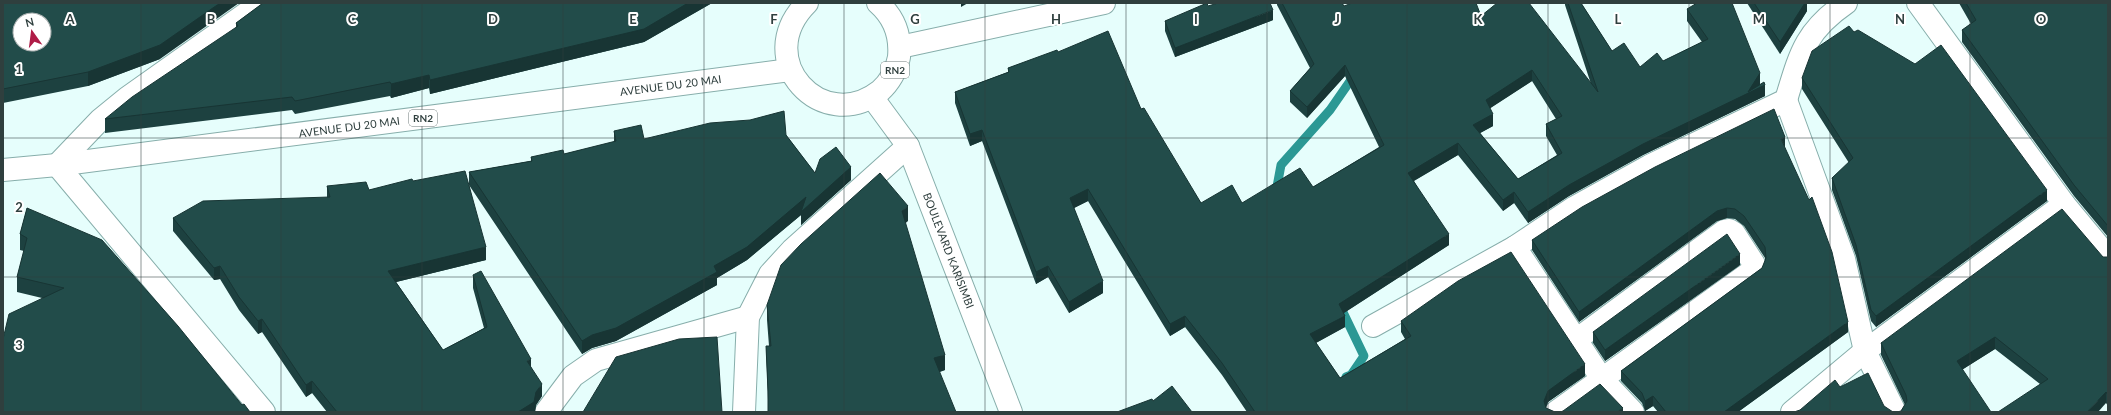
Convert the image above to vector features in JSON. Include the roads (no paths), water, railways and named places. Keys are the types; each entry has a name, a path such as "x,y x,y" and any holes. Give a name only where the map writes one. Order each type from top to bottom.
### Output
{"main road":[{"path":"256,409 57,166 100,120 127,98 261,3"},
{"name":"RN2","path":"807,3 797,13 788,34 786,56 790,70 801,86 816,98 834,104 854,103 872,97 884,87 893,75 898,62 900,47 897,28 888,11 878,3"},
{"path":"900,47 1104,3"},
{"path":"1846,3 1814,30 1801,51 1786,100 1844,259 1864,351 1895,412"},
{"path":"1918,3 2064,204 2108,257"},
{"name":"AVENUE DU 20 MAI","path":"3,170 57,166 790,70"},
{"name":"BOULEVARD KARISIMBI","path":"872,97 908,146 1011,412"},
{"path":"1372,326 1515,247 1575,207 1649,166 1786,100"},
{"path":"744,412 748,317 770,274 792,250 908,146"},
{"path":"1792,412 1864,351 2064,204"},
{"path":"1556,412 1752,271 1754,264 1734,233 1729,230 1724,231 1576,340"},
{"path":"1515,247 1602,379 1632,412"},
{"path":"546,412 573,376 596,360 748,317"}],"waterway":[{"path":"1276,192 1281,165 1330,110 1355,74"},
{"path":"1340,306 1364,356 1351,375 1346,377"}]}
